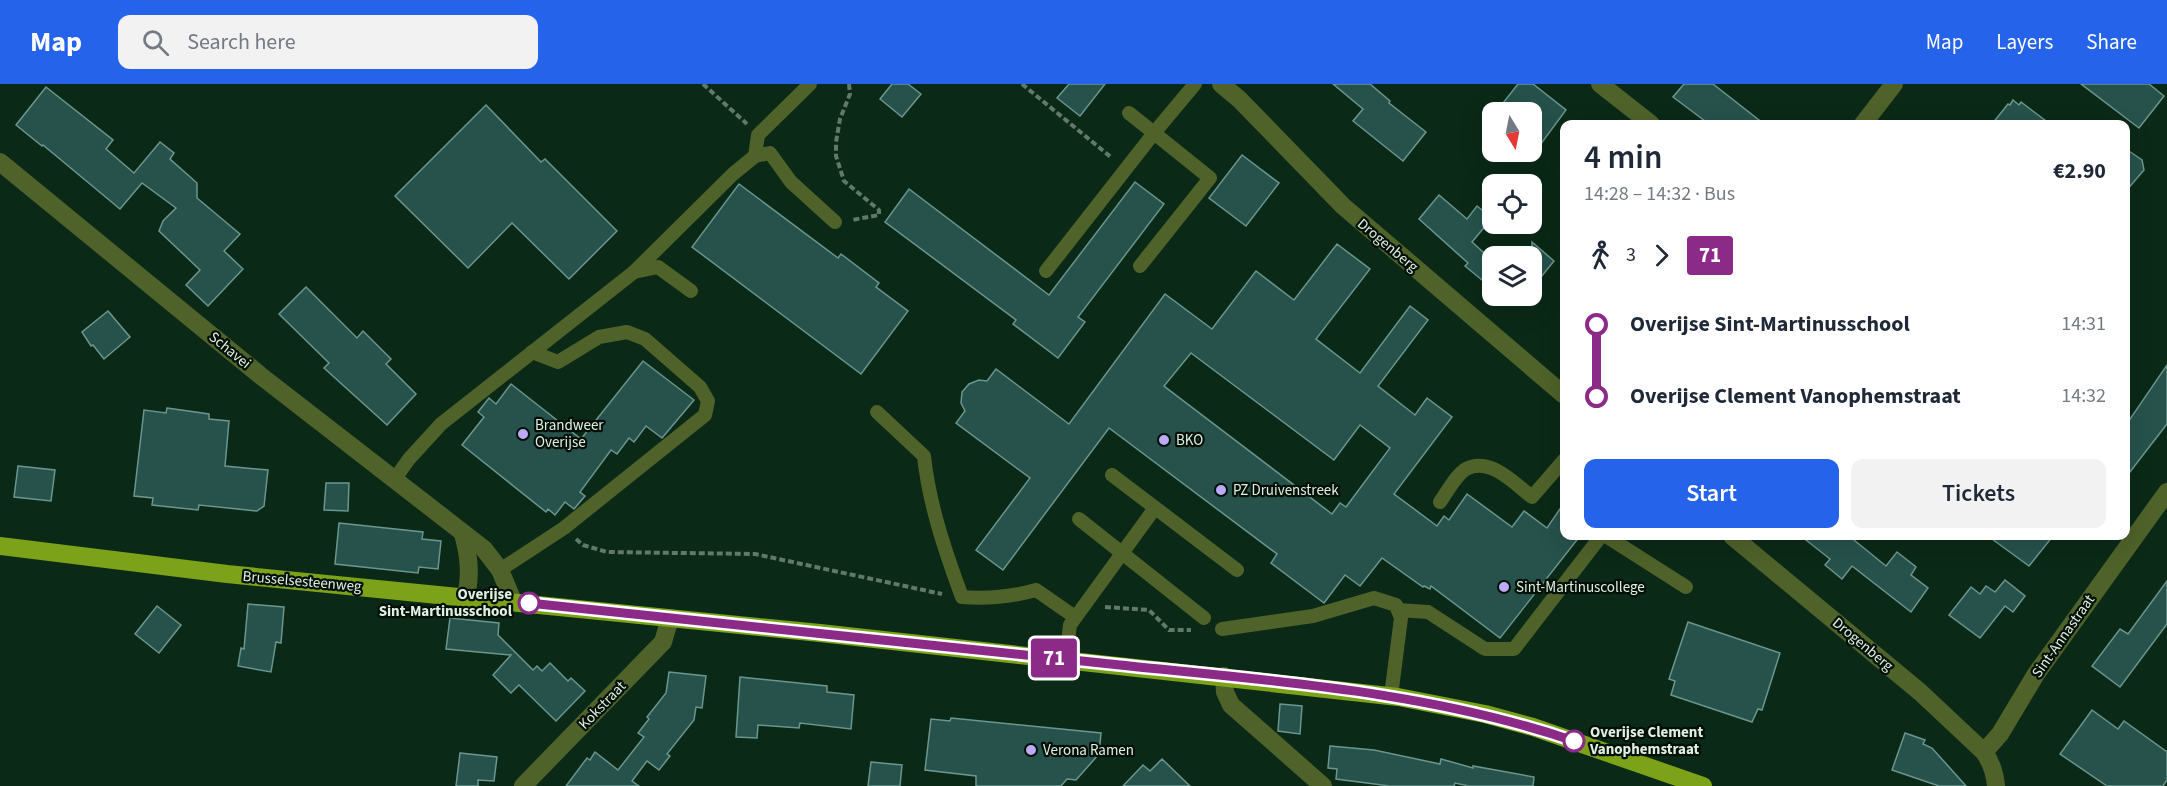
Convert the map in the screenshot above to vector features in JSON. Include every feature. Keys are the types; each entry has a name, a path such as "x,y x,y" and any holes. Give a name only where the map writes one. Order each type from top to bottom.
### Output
{"main road":[{"name":"Brusselsesteenweg","path":"0,546 227,574 466,596 1224,676 1391,696 1485,714 1533,727 1703,786"}],"street":[{"name":"Drogenberg","path":"1221,84 1239,99 1343,206 1560,392"},
{"path":"1600,84 1646,120"},
{"path":"1866,120 1894,84"},
{"name":"Schavei","path":"0,162 261,376 484,549 500,570 513,601"},
{"name":"Sint-Annastraat","path":"1984,752 2000,734 2042,665 2167,492"},
{"path":"463,534 470,557 470,582 466,596"},
{"name":"Drogenberg","path":"1742,540 1920,692 1984,752"},
{"name":"Kokstraat","path":"524,786 663,642 670,618"},
{"path":"1224,676 1225,692 1231,705 1323,786"},
{"path":"1984,752 1996,777 1996,786"}],"lane":[{"path":"755,156 758,135 810,84"},
{"path":"1046,271 1125,169 1196,84"},
{"path":"1130,113 1210,178 1140,266"},
{"path":"394,480 409,459 441,424 634,272 755,156 770,153 791,182 835,222"},
{"path":"634,272 658,267 691,291"},
{"path":"500,570 564,528 705,415 708,400 700,387 645,339 627,332 599,337 558,362 532,352"},
{"path":"877,412 924,456 926,478 945,552 962,597 987,599 1036,590 1079,612"},
{"path":"1440,502 1466,469 1482,466 1495,470 1532,497 1560,465"},
{"path":"1112,475 1237,570"},
{"path":"1066,659 1070,625 1155,508"},
{"path":"1080,519 1204,618"},
{"path":"1398,610 1428,612 1485,649 1514,649 1598,540"},
{"path":"1612,540 1686,587"},
{"path":"1222,629 1313,616 1374,598 1396,605 1401,618 1391,696"}],"path":[{"path":"703,84 758,135"},
{"path":"835,222 879,215 879,210 844,181 836,156 840,119 850,94 849,84"},
{"path":"1022,84 1125,169"},
{"path":"564,528 583,544 607,552 755,554 933,593 962,597"},
{"path":"1079,612 1149,610 1168,630 1203,630 1208,626 1222,629"}],"building":[{"path":"892,84 908,84 921,94 902,117 880,99"},
{"path":"1069,84 1105,84 1080,116 1057,98"},
{"path":"1333,84 1370,84 1390,101 1389,103 1426,132 1403,161 1353,121 1363,109"},
{"path":"1518,84 1533,84 1566,110 1542,142 1542,102 1504,102"},
{"path":"1684,84 1713,84 1759,120 1704,120 1673,97"},
{"path":"2081,84 2149,84 2164,96 2139,128"},
{"path":"46,87 113,140 106,149 134,173 160,142 174,153 170,159 197,183 197,198 240,234 224,251 243,269 208,306 186,285 200,270 159,231 163,221 176,208 142,183 120,209 16,125"},
{"path":"2013,100 2019,105 2021,102 2045,120 1995,120 2008,104 2010,105"},
{"path":"486,105 541,162 545,159 617,231 569,279 512,223 468,268 395,196"},
{"path":"2130,152 2142,160 2144,170 2130,186"},
{"path":"1242,155 1279,183 1246,226 1209,198"},
{"path":"1135,182 1164,204 1078,317 1085,322 1058,358 1013,324 1016,320 885,222 909,189 1049,295"},
{"path":"739,184 838,258 841,254 879,283 876,287 908,311 861,374 692,247"},
{"path":"1439,195 1467,219 1477,206 1482,210 1482,230 1472,242 1482,251 1482,280 1465,266 1468,263 1419,219"},
{"path":"1337,244 1370,269 1316,339 1360,373 1410,306 1428,320 1378,386 1415,415 1427,398 1452,417 1394,494 1437,526 1444,516 1449,520 1467,494 1512,527 1524,511 1547,528 1560,509 1560,540 1577,540 1500,638 1431,586 1430,589 1423,587 1382,558 1360,586 1345,575 1324,603 1271,563 1277,554 1109,428 1003,570 976,550 1030,478 956,423 965,411 961,403 962,392 969,384 979,380 987,381 996,369 1069,424 1165,294 1212,329 1256,271 1294,300","holes":["1191,353 1334,460 1360,425 1390,448 1346,507 1340,503 1332,514 1164,386"]},
{"path":"1542,251 1554,261 1542,276"},
{"path":"306,287 357,338 363,331 391,359 386,364 416,394 387,425 324,368 329,363 279,314"},
{"path":"108,311 130,337 104,359 93,345 91,346 82,332"},
{"name":"Brandweer Overijse","path":"643,361 694,400 662,438 646,426 634,442 629,438 617,454 611,450 580,492 585,496 574,509 565,502 555,515 548,509 546,512 462,445 484,417 478,412 489,398 496,404 511,384 581,439"},
{"path":"2167,365 2167,424 2130,472 2130,419"},
{"path":"167,408 209,414 209,419 229,421 225,466 268,470 264,506 257,511 199,505 198,510 152,505 153,498 134,496 144,410 166,413"},
{"path":"18,466 55,470 51,501 14,497"},
{"path":"326,483 349,483 348,511 324,510"},
{"path":"339,523 423,532 422,539 441,541 438,569 419,567 418,573 335,564"},
{"path":"1806,540 1854,540 1886,566 1897,552 1916,567 1911,575 1928,588 1911,612 1852,566 1842,579 1825,565 1830,559"},
{"path":"1993,540 2050,540 2029,566"},
{"path":"2005,580 2025,596 2013,612 2005,606 1980,638 1949,615 1971,587 1980,594 1986,586 1995,592"},
{"path":"2167,581 2167,624 2120,687 2092,666 2120,629 2128,634"},
{"path":"248,604 284,607 281,643 276,642 271,672 238,666 241,648 244,649"},
{"path":"157,606 181,625 159,653 135,634"},
{"path":"450,618 499,623 498,635 533,670 537,666 542,671 550,663 568,681 571,678 585,691 556,721 519,685 511,693 493,675 511,655 446,649"},
{"path":"1688,622 1780,653 1762,710 1758,709 1752,722 1671,695 1675,681 1669,679"},
{"path":"669,672 706,676 702,708 696,707 694,720 667,754 670,756 659,770 647,761 632,781 639,786 566,786 587,758 590,760 595,752 618,770 644,737 638,733 649,719 647,717 666,693"},
{"path":"740,677 827,686 827,692 854,695 851,729 800,723 799,728 758,725 757,738 736,737"},
{"path":"1280,704 1302,706 1300,734 1278,731"},
{"path":"2092,710 2118,729 2124,721 2167,752 2167,780 2163,786 2107,786 2060,754"},
{"path":"951,718 1101,733 1099,754 1076,780 1067,779 1061,786 976,786 976,776 925,770 931,719 950,721"},
{"path":"1905,733 1925,740 1923,744 1932,748 1966,786 1939,786 1892,770"},
{"path":"1330,746 1374,750 1440,764 1441,759 1473,768 1473,766 1534,777 1533,786 1469,786 1455,783 1454,786 1390,786 1336,779 1337,769 1328,768"},
{"path":"460,753 497,757 494,781 478,780 478,786 456,786"},
{"path":"1162,759 1190,786 1123,786 1143,765 1150,771"},
{"path":"871,762 902,765 900,786 868,786"}],"bus line":[{"name":"71","path":"529,603 1224,676 1391,696 1485,714 1574,741"}],"place":[{"name":"Brandweer Overijse","path":"523,434"},
{"name":"BKO","path":"1164,440"},
{"name":"PZ Druivenstreek","path":"1221,490"},
{"name":"Sint-Martinuscollege","path":"1504,587"},
{"name":"Overijse Sint-Martinusschool","path":"529,603"},
{"name":"Overijse Clement Vanophemstraat","path":"1574,741"},
{"name":"Verona Ramen","path":"1031,750"}]}
